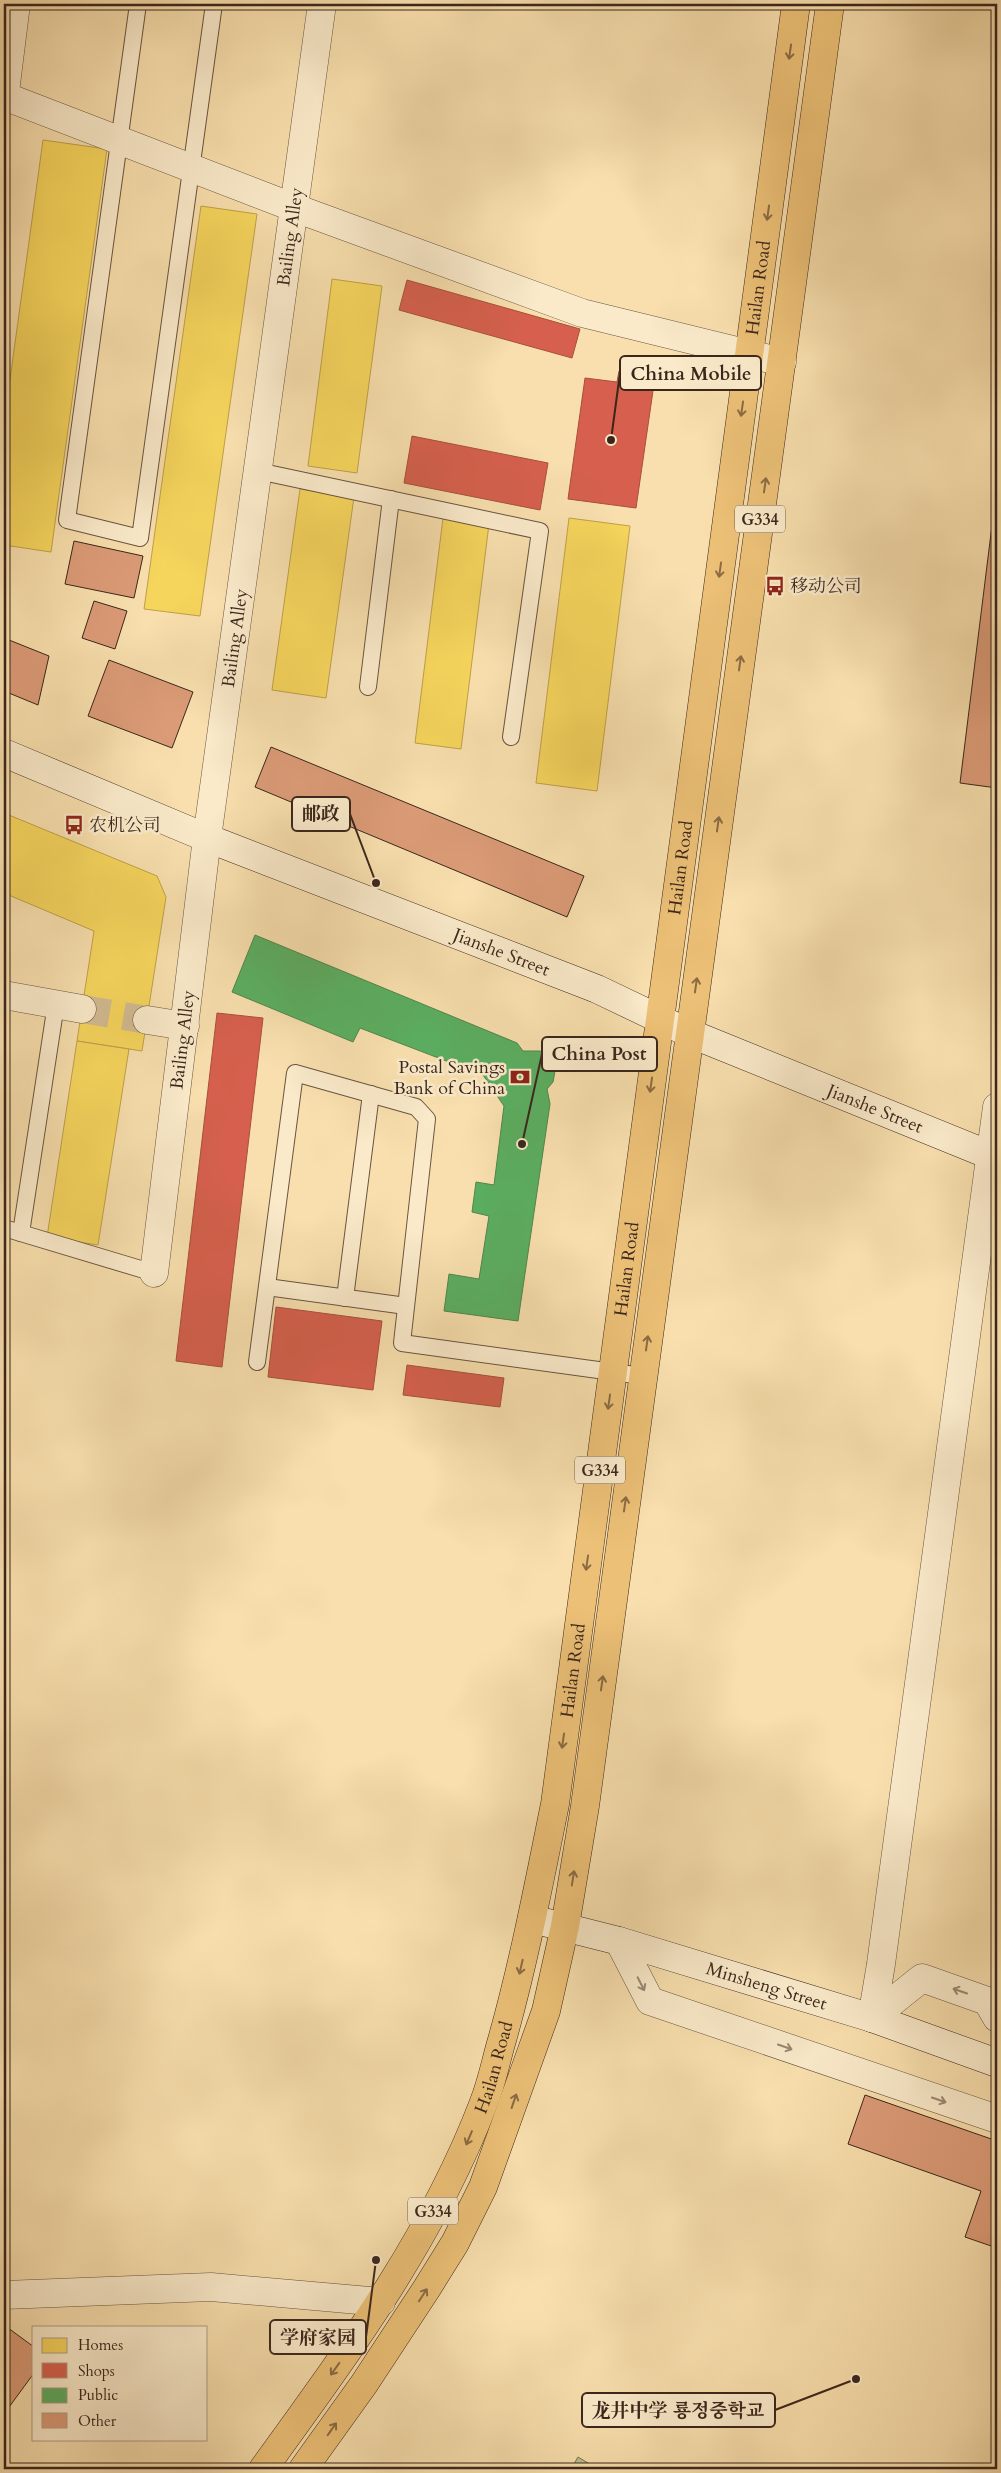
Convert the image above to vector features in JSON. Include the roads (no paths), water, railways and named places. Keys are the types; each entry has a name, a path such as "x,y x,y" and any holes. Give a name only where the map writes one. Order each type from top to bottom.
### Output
{"highway":[{"name":"Hailan Road","path":"263,2469 381,2302 413,2252 464,2150 485,2100 514,1996 532,1919 555,1804 796,4"},
{"name":"Hailan Road","path":"304,2469 380,2360 427,2288 455,2243 483,2187 546,2011 565,1926 586,1806 642,1376 830,4"}],"street":[{"path":"16,4 4,98 295,208 582,313 782,362"},
{"name":"Bailing Alley","path":"154,1273 207,838 322,4"},
{"name":"Jianshe Street","path":"4,753 207,838 597,989 689,1033 994,1157"},
{"path":"4,995 69,1006"},
{"path":"147,1020 185,1026"},
{"path":"872,2018 883,1954 994,1157 997,1107"},
{"name":"Minsheng Street","path":"532,1919 619,1941 872,2018 997,2062"},
{"path":"619,1941 650,2002 997,2120"},
{"path":"872,2018 922,1978 988,2001 997,2018"},
{"path":"4,2295 211,2287 381,2302"}],"lane":[{"path":"138,4 67,520 140,538 214,4"},
{"path":"258,472 540,531 511,737"},
{"path":"368,687 391,499"},
{"path":"22,1233 69,1006"},
{"path":"257,1362 295,1073 416,1107 427,1119 402,1343 642,1376"},
{"path":"345,1298 371,1094"},
{"path":"4,1228 154,1273"},
{"path":"267,1287 406,1306"}],"tunnel":[{"path":"82,1009 147,1020"}],"place":[{"name":"China Mobile","path":"611,440"},
{"name":"移动公司","path":"775,586"},
{"name":"农机公司","path":"74,825"},
{"name":"邮政","path":"376,883"},
{"name":"Postal Savings Bank of China","path":"520,1077"},
{"name":"China Post","path":"522,1144"},
{"name":"学府家园","path":"376,2260"},
{"name":"龙井中学 룡정중학교","path":"856,2379"}]}
